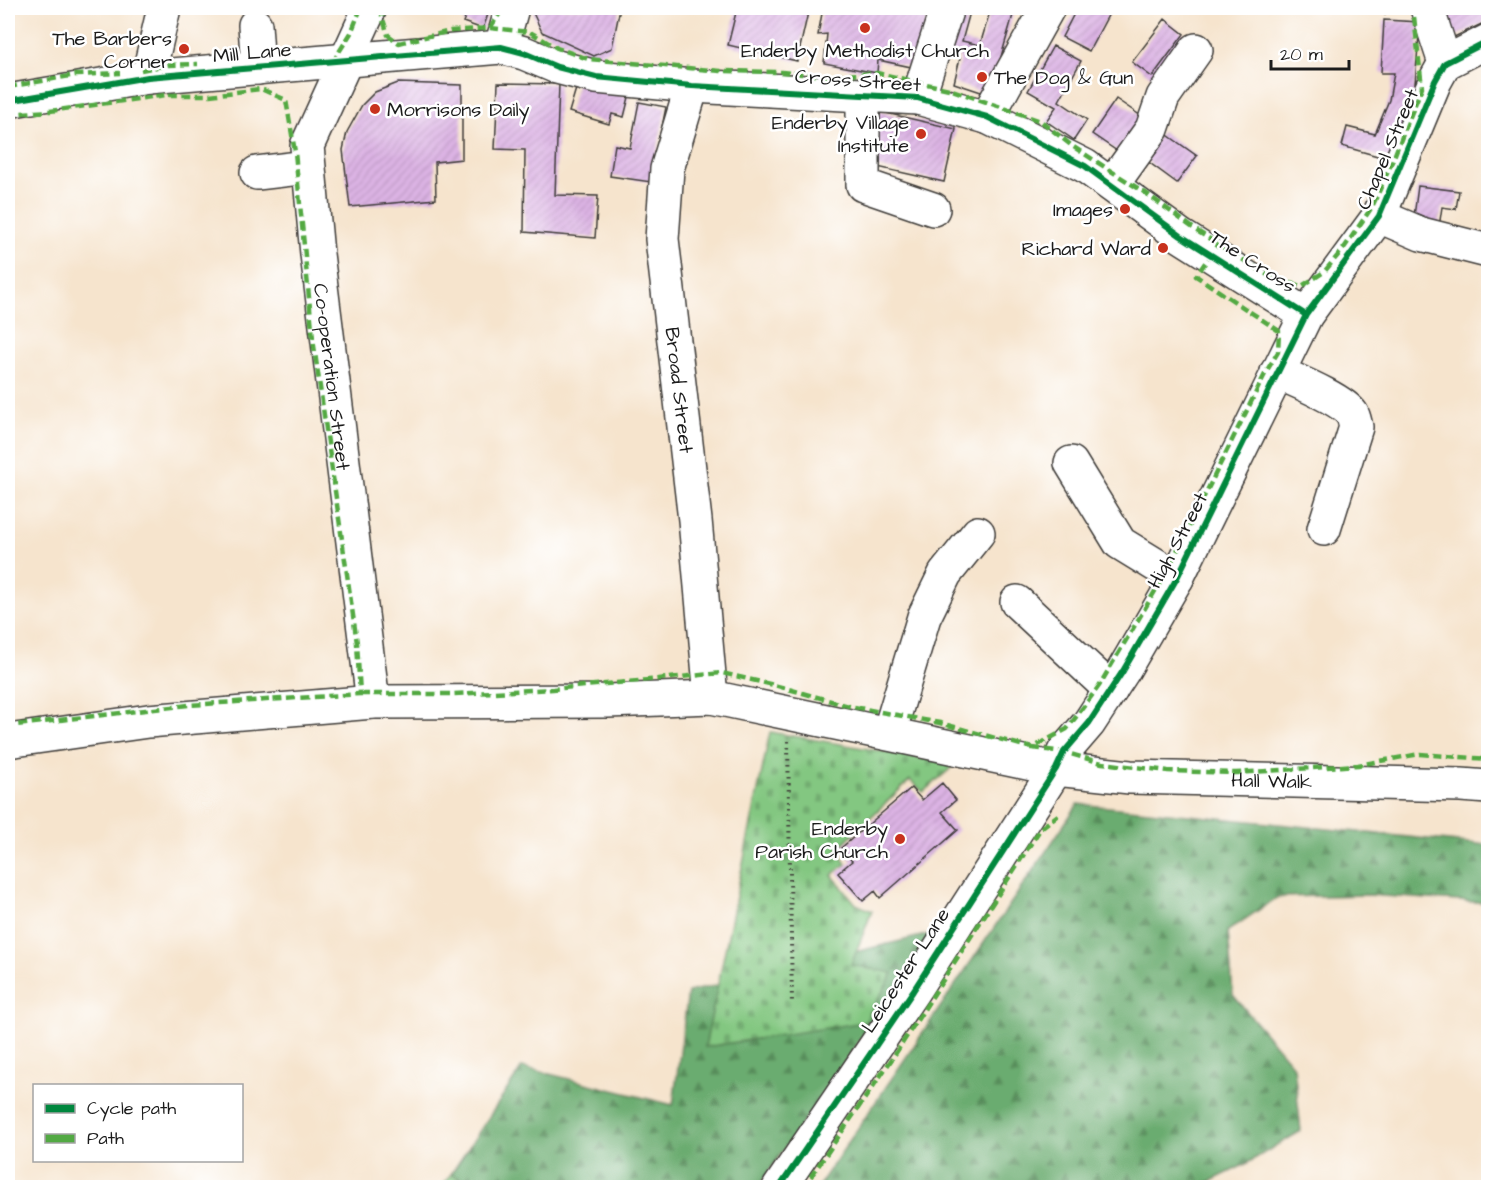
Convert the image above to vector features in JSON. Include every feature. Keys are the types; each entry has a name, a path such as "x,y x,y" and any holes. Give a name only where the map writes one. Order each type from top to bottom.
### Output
{"street":[{"path":"148,77 164,8"},
{"name":"Co-operation Street","path":"370,8 306,147 318,266 373,702"},
{"path":"501,47 512,8"},
{"path":"918,98 946,8"},
{"path":"987,117 1048,8"},
{"path":"1427,8 1445,63 1488,41"},
{"path":"255,25 258,68"},
{"name":"Mill Lane","path":"8,101 148,77 501,47"},
{"name":"Cross Street","path":"501,47 524,53 557,67 596,77 692,87 918,98 987,117 1085,165 1181,236"},
{"path":"1112,184 1152,129 1163,98 1196,51"},
{"name":"Chapel Street","path":"1306,315 1378,216 1435,81 1445,63"},
{"name":"Broad Street","path":"692,87 667,169 662,240 695,520 711,697"},
{"path":"863,95 863,185 933,209"},
{"path":"257,173 308,167"},
{"path":"1378,216 1421,234 1488,251"},
{"name":"The Cross","path":"1181,236 1306,315"},
{"name":"High Street","path":"1056,768 1064,752 1089,723 1111,690 1177,578 1306,315"},
{"path":"1277,372 1339,403 1353,415 1356,427 1324,529"},
{"path":"1071,463 1120,543 1177,578"},
{"path":"889,734 924,617 945,574 978,533"},
{"path":"1017,602 1111,690"},
{"name":"Hall Walk","path":"8,741 148,721 373,702 608,701 711,697 1056,768 1130,777 1488,787"},
{"name":"Leicester Lane","path":"779,1188 913,991 1056,768"}],"path":[{"path":"787,713 792,1005"}],"green space":[{"path":"770,732 956,764 923,792 910,780 837,849 846,864 832,875 856,904 872,911 851,965 893,973 865,1022 705,1047"},
{"path":"1078,804 1488,845 1488,903 1368,895 1278,897 1228,931 1233,995 1294,1067 1301,1131 1244,1165 1199,1187 818,1187"},
{"path":"934,933 758,1187 479,1188 451,1174 522,1067 673,1105 688,992"},
{"path":"451,1174 478,1187 442,1187"}],"building":[{"path":"452,8 490,8 483,29 463,22 467,13"},
{"path":"534,8 620,8 612,48 594,56 542,32 533,13"},
{"path":"737,8 809,8 797,61 728,45"},
{"path":"823,8 901,8 928,14 916,68 878,60 877,73 824,63 827,34 818,35"},
{"path":"962,8 970,12 962,41 980,45 991,8 1015,8 990,95 954,83 960,58 946,52"},
{"path":"1077,8 1112,8 1089,51 1062,37"},
{"path":"1377,8 1390,8 1385,14"},
{"path":"1439,8 1488,8 1488,21 1452,38"},
{"path":"1165,19 1184,34 1152,77 1132,62"},
{"path":"1384,20 1420,22 1413,108 1392,160 1342,146 1347,127 1375,134 1389,100 1394,73 1381,73"},
{"path":"1053,46 1081,61 1059,101 1087,120 1074,140 1046,121 1056,107 1028,91"},
{"path":"578,82 629,97 624,117 612,114 609,124 569,112"},
{"path":"398,83 462,85 462,159 435,162 436,199 350,207 343,150 347,132 362,105 375,92"},
{"path":"498,83 559,84 555,195 598,196 595,238 524,232 525,150 495,149"},
{"path":"1116,99 1147,120 1123,155 1092,134"},
{"path":"639,102 666,107 651,182 610,176 615,145 630,148"},
{"path":"877,111 956,129 944,182 873,166"},
{"path":"1162,131 1197,156 1177,183 1143,158"},
{"path":"1418,186 1459,191 1456,209 1442,207 1439,227 1413,224"},
{"name":"Enderby Parish Church","path":"942,783 956,800 942,812 958,830 880,898 875,891 863,901 838,873 852,861 841,848 911,788 922,800"}],"marked path":[{"path":"332,63 351,33 361,8"},
{"path":"386,8 382,16 388,35 399,43 451,31 490,28 501,8"},
{"path":"490,28 530,32 557,48 588,59 721,71 782,72 824,76 877,73 949,89 1041,121 1072,146 1147,194 1197,231 1274,279 1302,286 1324,272 1344,248 1372,207 1422,87 1413,8"},
{"path":"141,70 168,65 198,64"},
{"path":"8,87 76,75 120,73"},
{"path":"8,114 50,111 166,95 210,95 261,89 286,100 295,152 313,339 357,643 360,694 189,705 8,726"},
{"path":"360,694 454,694 553,689 722,673 849,706 940,723 1032,748 1067,729 1099,686 1167,571 1278,352 1279,331 1196,276 1218,244"},
{"path":"1032,748 1064,752 1102,763 1168,771 1236,773 1358,765 1420,754 1488,759"},
{"path":"803,1188 892,1059 1041,828 1058,815"}],"cycle path":[{"path":"779,1188 913,991 1056,769 1064,752 1089,723 1123,671 1177,578 1306,315 1379,216 1435,81 1445,63 1488,41"},
{"path":"8,101 148,77 501,47 524,53 557,67 596,77 692,86 918,98 987,117 1085,166 1181,236 1306,315"}],"place":[{"name":"Enderby Methodist Church","path":"865,28"},
{"name":"The Barbers Corner","path":"184,49"},
{"name":"The Dog & Gun","path":"982,77"},
{"name":"Morrisons Daily","path":"375,109"},
{"name":"Enderby Village Institute","path":"921,134"},
{"name":"Images","path":"1125,209"},
{"name":"Richard Ward","path":"1163,248"},
{"name":"Enderby Parish Church","path":"900,839"}]}
